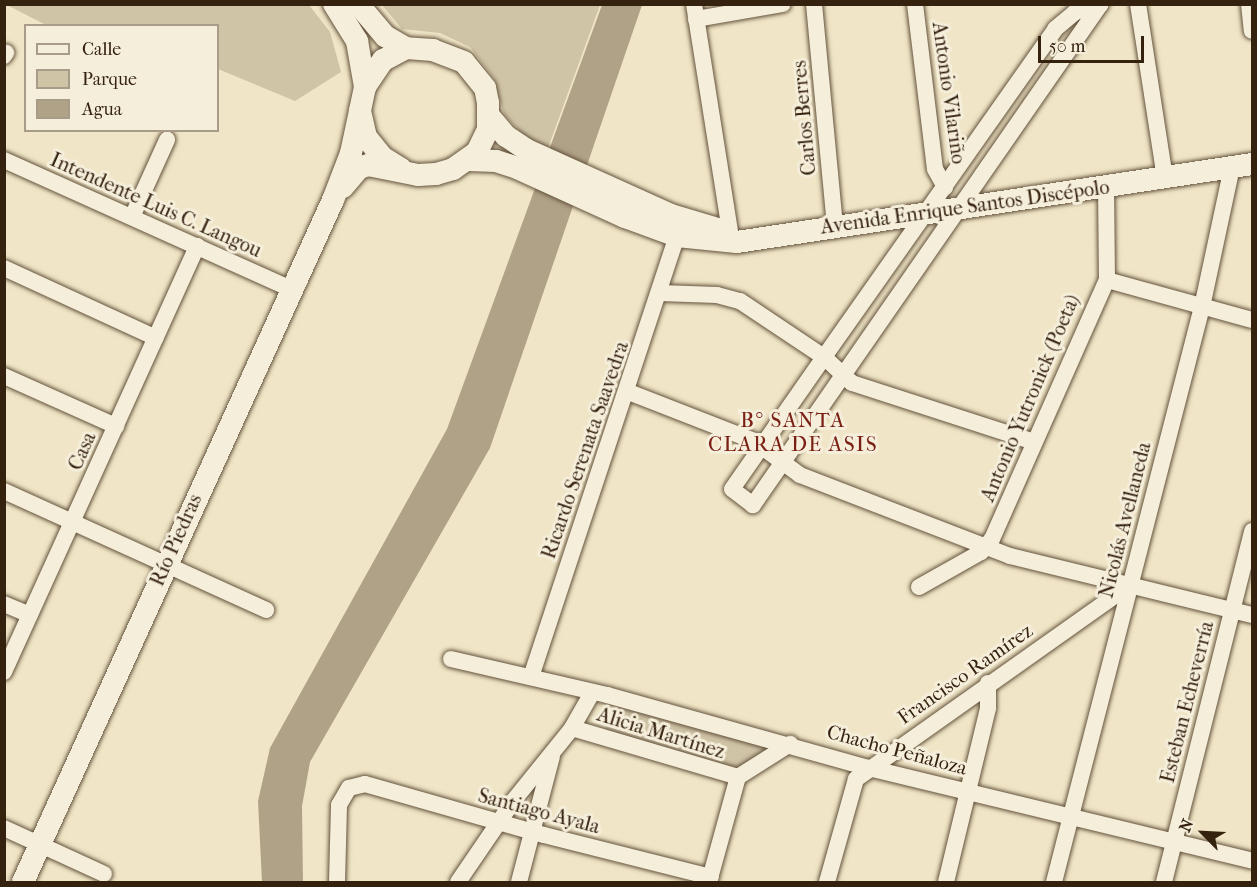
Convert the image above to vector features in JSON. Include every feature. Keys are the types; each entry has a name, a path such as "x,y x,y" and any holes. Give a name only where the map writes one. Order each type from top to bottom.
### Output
{"main road":[{"path":"333,200 351,153 365,87 357,40 334,4"},
{"path":"358,4 385,36 406,48 433,50 464,62 485,88 489,116 483,142 468,160"},
{"path":"365,87 383,60 406,48"},
{"path":"360,111 372,148 401,169"},
{"path":"489,116 522,159"},
{"path":"333,200 359,168 368,165 401,169 418,175 436,174 468,160 522,159 598,194 730,232 776,235"},
{"name":"Avenida Enrique Santos Discépolo","path":"598,194 677,236 737,242 1242,166"},
{"name":"Río Piedras","path":"23,882 165,564 333,200"}],"street":[{"path":"730,232 695,12 783,4"},
{"name":"Carlos Berres","path":"814,4 835,227"},
{"name":"Antonio Vilariño","path":"915,4 935,169 945,187"},
{"path":"1138,4 1165,177"},
{"path":"1249,4 1252,31"},
{"path":"1100,5 845,377 753,505 732,489 1062,20 1100,5"},
{"path":"132,217 167,140"},
{"name":"Intendente Luis C. Langou","path":"4,160 291,289"},
{"name":"Nicolás Avellaneda","path":"1054,882 1202,307 1242,166"},
{"name":"Antonio Yutronick (Poeta)","path":"986,547 1107,280 1106,186"},
{"name":"Ricardo Serenata Saavedra","path":"531,677 677,236"},
{"name":"Casa","path":"4,672 74,522 197,246"},
{"path":"4,268 156,338"},
{"path":"1107,280 1252,320"},
{"path":"660,293 717,295 740,302 824,357 845,377 861,387 1035,442"},
{"path":"4,376 116,426"},
{"path":"626,391 762,447 782,465 986,547 1045,566 1252,615"},
{"path":"4,491 266,610"},
{"name":"Esteban Echeverría","path":"1164,882 1252,531"},
{"path":"919,587 986,547"},
{"name":"Francisco Ramírez","path":"827,882 851,788 869,768 1130,585"},
{"path":"4,604 30,615"},
{"name":"Chacho Peñaloza","path":"451,659 531,677 790,744 869,768 1071,815 1252,861"},
{"path":"945,882 988,708 988,683"},
{"path":"458,882 554,748 572,728 592,693"},
{"name":"Alicia Martínez","path":"572,728 738,777"},
{"path":"710,880 738,777 790,744"},
{"path":"519,882 554,748"},
{"name":"Santiago Ayala","path":"337,882 339,805 344,794 357,784 710,880"},
{"path":"4,828 104,874"}],"green space":[{"path":"5,4 309,5 330,32 341,72 295,101 219,69 219,24 44,24"},
{"path":"382,5 600,5 548,148 527,139 504,114 494,78 470,47 440,33 402,29"},
{"path":"618,706 763,744 766,749 742,768 730,770 604,731"}],"water":[{"path":"602,5 642,5 490,448 310,762 302,806 303,882 262,882 258,801 270,748 447,429"}],"district":[{"name":"B° SANTA CLARA DE ASIS","path":"793,432"}]}
